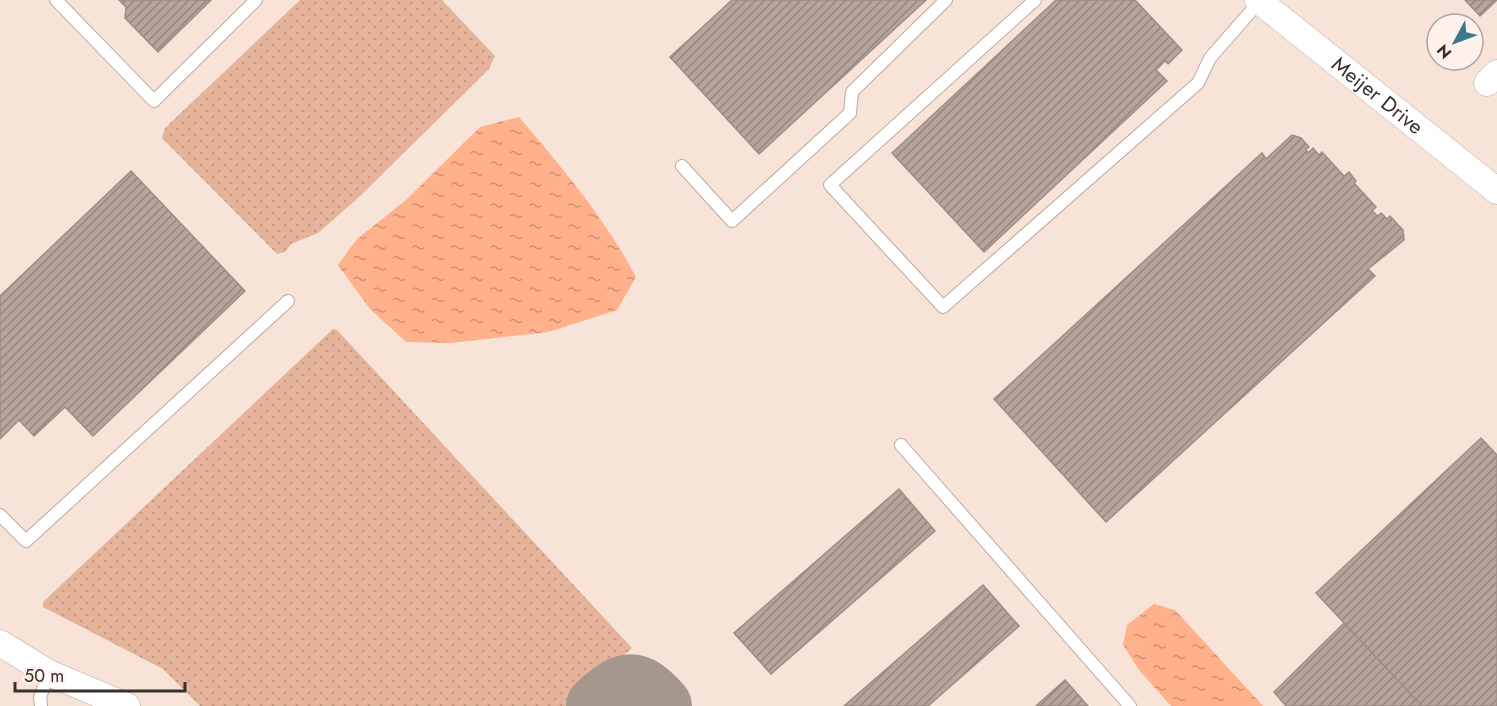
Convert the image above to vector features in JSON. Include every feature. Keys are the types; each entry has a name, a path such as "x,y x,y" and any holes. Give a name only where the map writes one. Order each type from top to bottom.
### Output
{"street":[{"name":"Meijer Drive","path":"1259,1 1497,191"},
{"path":"0,644 49,673 127,706"}],"lane":[{"path":"56,0 154,101 256,0"},
{"path":"682,166 732,221 850,112 852,92 946,0"},
{"path":"1035,0 830,185 943,307 1198,83 1210,58 1259,1"},
{"path":"0,515 26,541 288,301"},
{"path":"901,445 1130,706"},
{"path":"41,706 40,697 49,673"}],"shaded area":[{"path":"300,0 442,0 495,56 489,69 358,198 318,233 291,244 285,252 277,254 162,138 165,128"},
{"path":"333,329 337,330 632,648 569,706 200,706 163,669 43,607 43,602"}],"water":[{"path":"519,117 597,214 636,277 617,310 548,332 451,343 406,342 370,309 338,265 357,239 406,200 480,127"},
{"path":"1154,604 1175,610 1263,706 1171,706 1139,670 1123,645 1127,625"}],"building":[{"path":"119,0 211,0 158,52 125,18 126,7"},
{"path":"732,0 926,0 759,154 670,57"},
{"path":"1056,0 1135,0 1182,50 1168,64 1165,61 1156,70 1167,81 984,252 892,153"},
{"path":"1465,0 1497,0 1484,12 1476,12"},
{"path":"1292,135 1301,138 1309,147 1306,149 1308,153 1313,148 1319,155 1322,152 1344,176 1349,172 1356,181 1354,183 1376,207 1372,211 1378,216 1381,213 1387,219 1390,216 1403,230 1404,240 1368,269 1375,276 1106,522 994,399 1262,153 1266,159"},
{"path":"131,171 245,291 93,436 65,407 34,436 19,420 0,439 0,296"},
{"path":"1481,438 1497,455 1497,706 1422,706 1316,593"},
{"path":"899,489 935,531 771,674 734,633"},
{"path":"983,585 1019,626 928,706 844,706"},
{"path":"1344,623 1422,706 1286,706 1274,692"},
{"path":"1065,680 1088,706 1036,706"}],"taxiway":[{"path":"597,706 615,691 629,685 644,690 661,706"}]}
